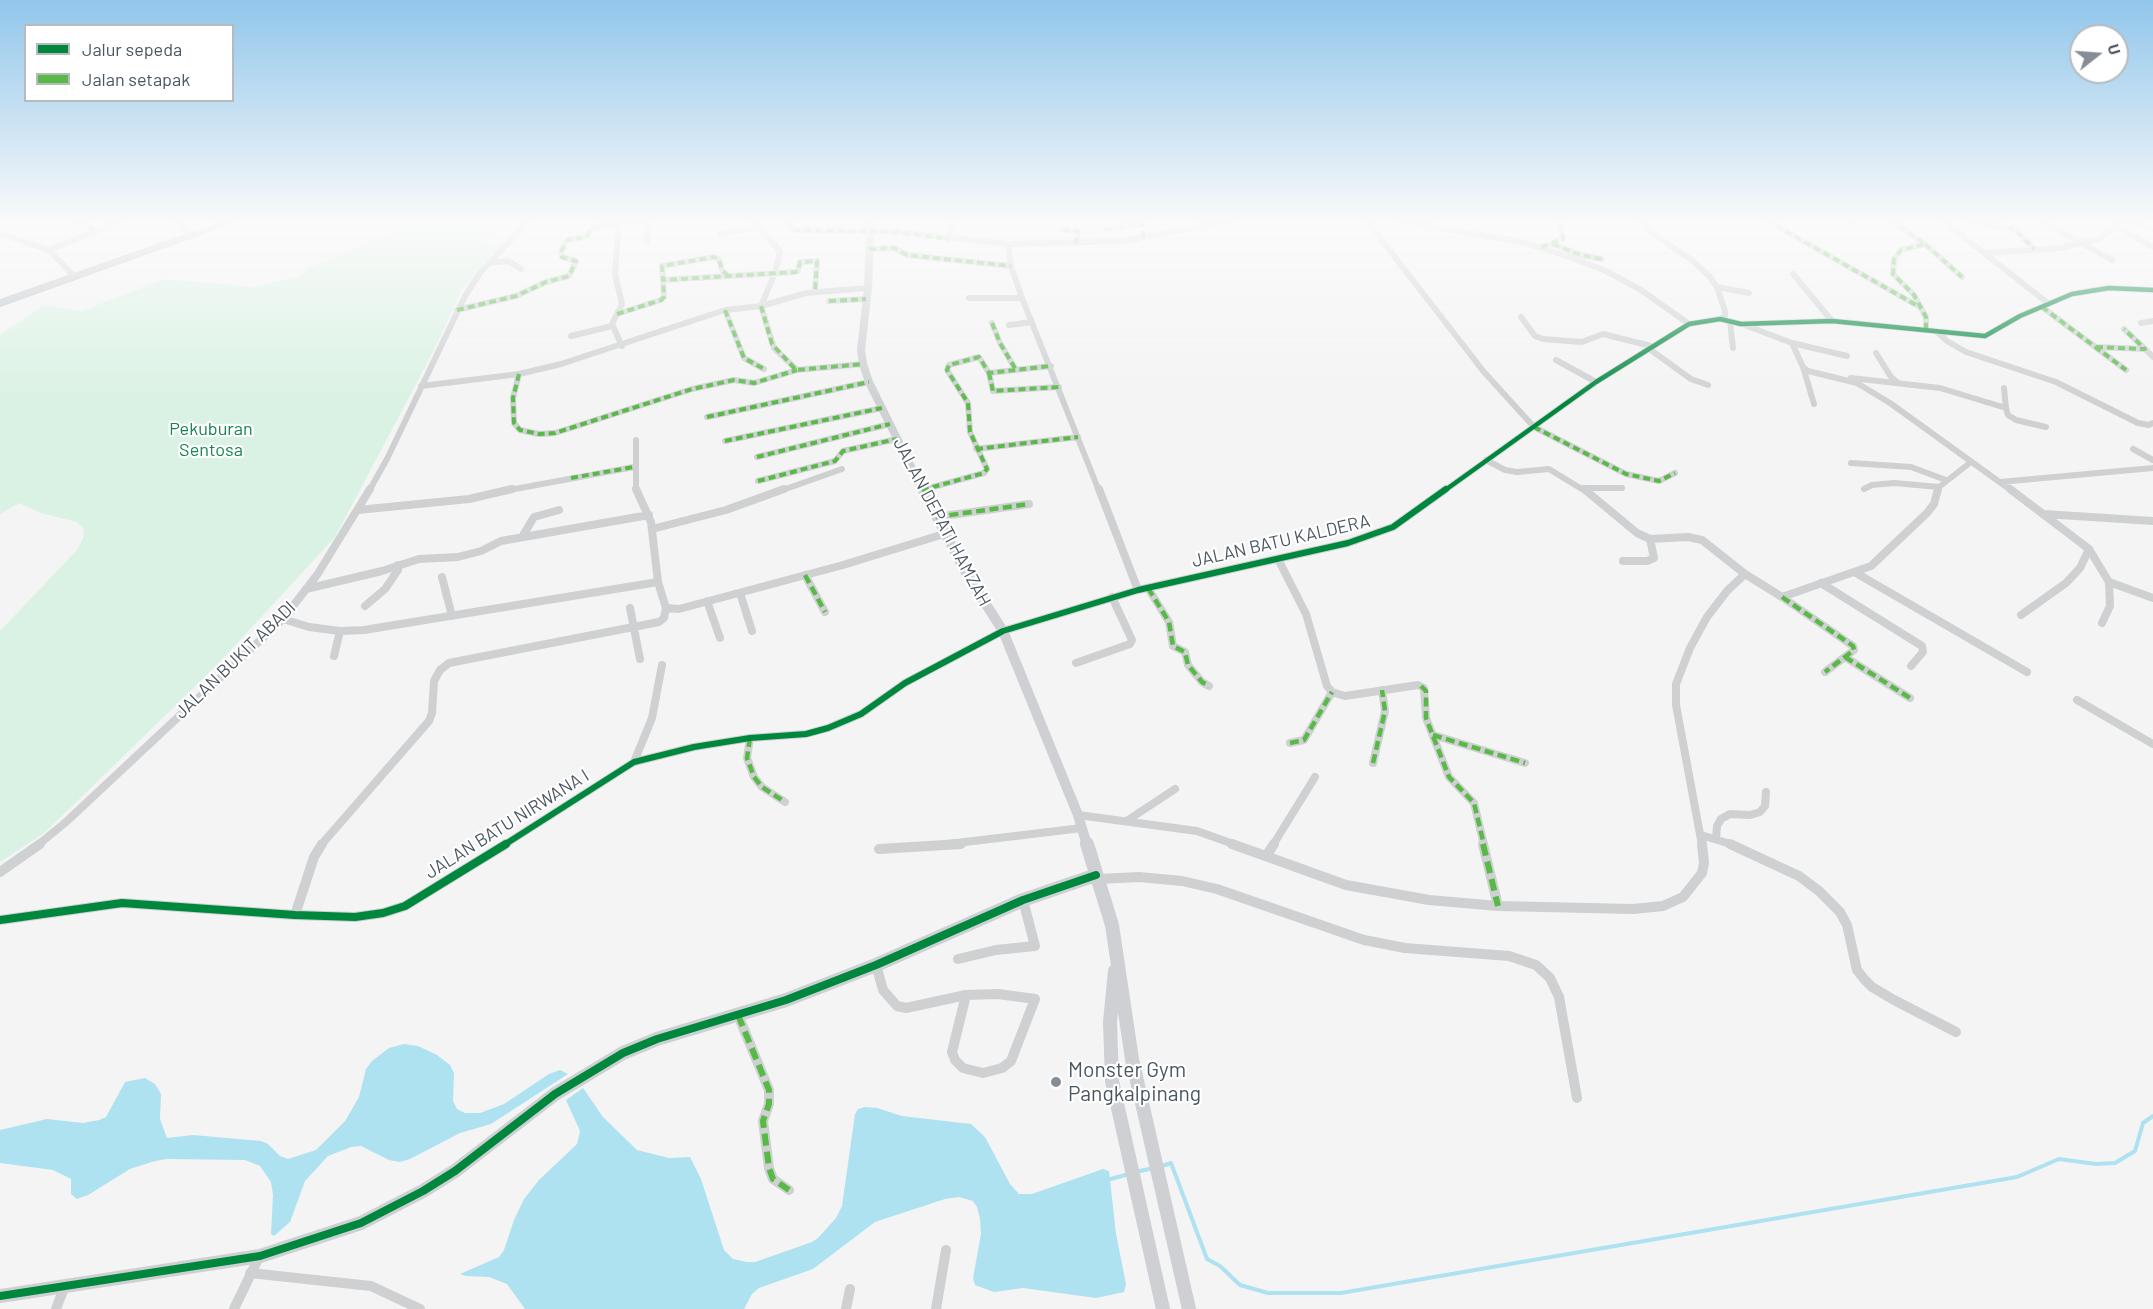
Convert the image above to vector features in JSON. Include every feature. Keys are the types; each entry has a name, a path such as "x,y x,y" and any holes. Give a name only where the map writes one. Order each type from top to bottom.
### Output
{"highway":[{"path":"0,301 54,281"}],"main road":[{"name":"JALAN DEPATI HAMZAH","path":"868,281 861,350 869,382 944,534 1003,631 1078,815 1112,926 1132,1059 1189,1309"},
{"path":"0,1296 260,1256 361,1223 423,1191 455,1171 555,1094 622,1053 657,1039 778,1003 876,965 1023,900 1097,877"},
{"name":"JALAN DEPATI HAMZAH","path":"1116,952 1110,1022 1112,1081 1129,1166 1163,1309"}],"street":[{"name":"JALAN BUKIT ABADI","path":"0,872 66,822 283,619 306,589 358,510 387,459 458,310 475,281"},
{"path":"458,310 516,296 550,281"},
{"path":"617,281 622,304 612,326 622,346"},
{"path":"617,314 661,300 664,297 663,281"},
{"path":"772,281 761,306 772,344 797,370"},
{"path":"815,292 816,281"},
{"path":"1016,281 1052,366 1137,590"},
{"path":"1414,281 1492,381 1534,427 1626,474 1659,480 1666,479 1675,473"},
{"path":"1625,281 1689,324 1720,320 1741,324 1792,343 1847,356"},
{"path":"1712,281 1717,287 1725,311 1725,316 1720,320"},
{"path":"1799,281 1832,321"},
{"path":"1874,281 1918,306"},
{"path":"1900,281 1914,295 1926,317 1926,329"},
{"path":"2018,281 2049,304"},
{"path":"1717,287 1749,293"},
{"path":"421,386 519,374 622,346 725,310 761,306 815,292 868,288"},
{"path":"1741,324 1832,321 1984,336 2020,316 2072,294 2090,290 2153,290"},
{"path":"969,298 1022,298"},
{"path":"829,301 866,299"},
{"path":"2042,308 2126,370"},
{"path":"725,310 744,358 764,369"},
{"path":"1521,317 1534,336 1543,339 1582,342 1603,334 1650,347 1691,379 1708,385"},
{"path":"2141,323 2153,321"},
{"path":"1009,325 1032,322"},
{"path":"1730,322 1733,348"},
{"path":"992,323 1000,343 1016,370"},
{"name":"JALAN BATU KALDERA","path":"1003,631 1137,590 1348,543 1394,527 1596,382 1689,324"},
{"path":"571,336 612,326"},
{"path":"2124,329 2153,357"},
{"path":"1936,331 1947,341 1966,352 2056,382 2138,423 2149,425 2153,423"},
{"path":"1792,343 1803,368 1814,404"},
{"path":"2096,347 2145,349"},
{"path":"1876,353 1891,377 1897,382"},
{"path":"922,490 986,472 970,432 968,403 947,368 955,362 979,357 989,373 990,390 1059,387"},
{"path":"1556,360 1596,382"},
{"path":"519,374 513,398 513,423 520,430 539,434 555,433 701,387 738,380 754,383 797,370 863,364"},
{"path":"989,373 1052,366"},
{"path":"1803,368 1841,378 1940,388 2006,408"},
{"path":"1841,378 1863,386 1890,403 2089,549 2109,582 2110,606 2102,623"},
{"path":"707,417 869,382"},
{"path":"2004,388 2008,415 2016,420 2046,427"},
{"path":"725,441 882,408"},
{"path":"757,457 890,424"},
{"path":"976,449 1078,437"},
{"path":"758,481 835,460 843,451 897,439"},
{"path":"296,915 314,857 322,843 429,721 432,713 434,681 440,670 449,663 462,659 659,622 663,618 666,608 658,582 652,529 649,515 637,495 634,467 636,440"},
{"path":"2133,449 2153,460"},
{"path":"1486,460 1505,470 1517,472 1549,469 1582,488 1637,533 1650,539 1696,538 1708,545 1745,574 1853,645 1854,650 1825,672"},
{"path":"1782,597 1871,566 1927,513 1934,504 1940,487 1971,462"},
{"path":"1851,463 1911,466 1947,480"},
{"path":"358,510 469,499 634,467"},
{"path":"2000,482 2153,468"},
{"path":"652,529 732,508 842,469"},
{"path":"1864,489 1872,484 1894,483 1940,487"},
{"path":"1582,488 1622,488"},
{"path":"936,518 1029,504"},
{"path":"522,537 534,517 548,515 559,510"},
{"path":"2044,514 2153,521"},
{"path":"306,589 419,559 445,559 471,554 501,541 649,515"},
{"path":"666,608 679,609 944,534"},
{"path":"1623,561 1647,561 1654,558 1650,539"},
{"path":"2021,615 2066,583 2080,567 2089,549"},
{"path":"1278,559 1306,614 1327,686 1332,692 1346,696 1418,685 1424,688 1426,718 1449,777 1474,803 1483,850 1498,906"},
{"path":"365,606 392,580 398,565"},
{"path":"1856,573 2027,672"},
{"path":"1078,815 1197,831 1359,888 1429,900 1498,906 1633,909 1663,906 1683,897 1702,873 1704,863 1701,835 1676,705 1676,684 1690,648 1707,617 1726,591 1745,574"},
{"path":"805,575 825,612"},
{"path":"442,577 452,616"},
{"path":"283,619 309,627 340,632 364,630 658,582"},
{"path":"2109,582 2153,598"},
{"path":"1821,583 1922,646 1923,652 1911,666"},
{"path":"1148,588 1169,622 1173,646 1185,652 1188,665 1209,687"},
{"path":"740,592 752,631"},
{"path":"1076,663 1130,644 1132,640 1112,597"},
{"path":"707,601 720,638"},
{"path":"630,608 640,659"},
{"name":"JALAN BATU NIRWANA I","path":"0,920 122,903 296,915 355,917 383,913 405,906 634,762 694,747 750,738 806,734 836,725 861,714 905,683 1003,631"},
{"path":"334,656 340,632"},
{"path":"1845,657 1910,698"},
{"path":"634,762 651,718 659,690 662,665"},
{"path":"1373,763 1385,711 1382,690"},
{"path":"1290,743 1304,740 1332,692"},
{"path":"2077,700 2153,744"},
{"path":"1433,735 1525,763"},
{"path":"750,738 747,758 754,777 762,787 785,802"},
{"path":"1266,856 1315,777"},
{"path":"1128,820 1174,789"},
{"path":"1716,838 1717,826 1721,819 1730,814 1750,815 1760,812 1765,806 1766,792"},
{"path":"879,849 958,844 1082,828"},
{"path":"1701,835 1716,838 1799,876 1820,891 1836,907 1847,925 1857,970 1864,979 1894,1000 1956,1032"},
{"path":"1097,877 1182,881 1216,889 1364,940 1405,948 1509,956 1536,965 1550,978 1559,997 1577,1098"},
{"path":"958,959 996,950 1035,946 1023,900"},
{"path":"876,965 883,990 897,1006 906,1008 966,995 998,994 1035,999 1011,1061 1002,1068 983,1073 963,1068 955,1060 952,1052 966,995"},
{"path":"738,1015 769,1090 769,1104 763,1121 769,1167 773,1179 789,1190"},
{"path":"936,1309 946,1251"},
{"path":"234,1309 260,1256"},
{"path":"250,1273 371,1286 420,1309"},
{"path":"56,1309 65,1285"},
{"path":"846,1309 850,1289"}],"green space":[{"name":"Pekuburan Sentosa","path":"159,281 253,287 278,281 469,281 462,289 435,348 335,537 215,667 69,809 43,834 0,862 0,631 77,550 83,538 84,529 77,522 41,513 19,503 0,514 0,335 44,305 82,311"}],"water":[{"path":"404,1044 418,1046 437,1055 450,1065 454,1073 453,1101 457,1109 465,1113 480,1113 504,1104 549,1074 560,1070 568,1074 491,1124 460,1133 410,1159 400,1162 389,1160 361,1146 351,1147 328,1156 305,1181 290,1222 274,1236 271,1234 273,1195 271,1182 260,1166 245,1160 167,1159 155,1161 130,1169 88,1195 77,1199 71,1194 71,1179 53,1170 0,1163 0,1130 47,1119 83,1123 99,1120 106,1117 125,1082 145,1078 155,1084 161,1094 160,1119 167,1138 193,1135 261,1141 268,1144 280,1156 288,1159 316,1150 345,1121 359,1097 366,1069 372,1061 389,1048"},
{"path":"583,1088 603,1117 637,1150 669,1158 690,1157 701,1179 724,1250 733,1259 747,1262 755,1262 812,1242 836,1218 842,1206 855,1114 858,1109 865,1107 877,1108 902,1116 971,1124 985,1137 1010,1184 1019,1194 1032,1194 1103,1169 1109,1171 1116,1234 1126,1284 1124,1292 1096,1298 1023,1288 994,1292 975,1285 973,1278 981,1234 980,1219 973,1201 959,1197 945,1199 875,1222 813,1269 759,1288 752,1294 744,1309 525,1309 507,1284 489,1277 460,1274 499,1257 504,1250 524,1199 539,1180 577,1144 580,1131 566,1100"}],"waterway":[{"path":"1162,1166 1171,1163 1207,1259 1220,1266 1240,1285 1268,1293 1341,1293 2017,1177 2059,1159 2096,1164 2115,1163 2135,1151 2143,1123 2153,1116"},
{"path":"1136,1172 1153,1168"},
{"path":"1107,1180 1129,1174"}],"marked path":[{"path":"457,310 516,296 550,281"},
{"path":"617,314 661,300 664,297 663,281"},
{"path":"815,292 816,281"},
{"path":"1871,281 1918,306"},
{"path":"1900,281 1914,295 1926,317 1926,329"},
{"path":"829,301 866,299"},
{"path":"761,306 772,344 796,370 863,364"},
{"path":"2042,307 2126,370"},
{"path":"725,310 744,358 764,369"},
{"path":"992,323 1000,343 1016,370"},
{"path":"2096,347 2145,349 2124,329"},
{"path":"922,490 984,473 987,469 970,432 968,403 947,370 949,365 979,357 989,373 1051,366"},
{"path":"519,374 513,398 514,423 520,430 539,434 555,433 692,389 734,380 754,383 797,370"},
{"path":"989,373 993,391 1059,387"},
{"path":"707,417 869,382"},
{"path":"725,441 882,408"},
{"path":"757,457 890,424"},
{"path":"1534,427 1626,474 1659,481 1675,473"},
{"path":"976,449 1078,437"},
{"path":"758,481 835,461 843,451 897,439"},
{"path":"571,478 634,467"},
{"path":"936,517 1029,504"},
{"path":"805,575 825,612"},
{"path":"1148,588 1169,622 1173,646 1185,652 1188,665 1202,682 1209,686"},
{"path":"1782,597 1853,646 1854,650 1825,672"},
{"path":"1845,657 1910,698"},
{"path":"1421,686 1426,691 1426,718 1449,777 1474,803 1498,906"},
{"path":"1373,763 1385,711 1382,690"},
{"path":"1290,743 1304,740 1332,692"},
{"path":"1433,735 1525,763"},
{"path":"750,738 747,758 754,777 762,787 785,802"},
{"path":"738,1015 769,1090 769,1104 763,1121 769,1168 773,1179 789,1190"}],"cycle path":[{"path":"0,920 122,903 295,915 355,917 383,913 405,906 634,762 694,747 750,738 806,734 828,728 861,714 905,683 1003,631 1138,590 1348,543 1393,527 1596,382 1689,324 1720,319 1741,324 1832,321 1985,336 2020,316 2072,294 2109,288 2153,290"},
{"path":"0,1296 260,1256 361,1223 423,1191 455,1171 555,1094 623,1053 657,1039 786,1000 876,965 1023,900 1096,875"}],"place":[{"name":"Monster Gym Pangkalpinang","path":"1056,1082"}]}
